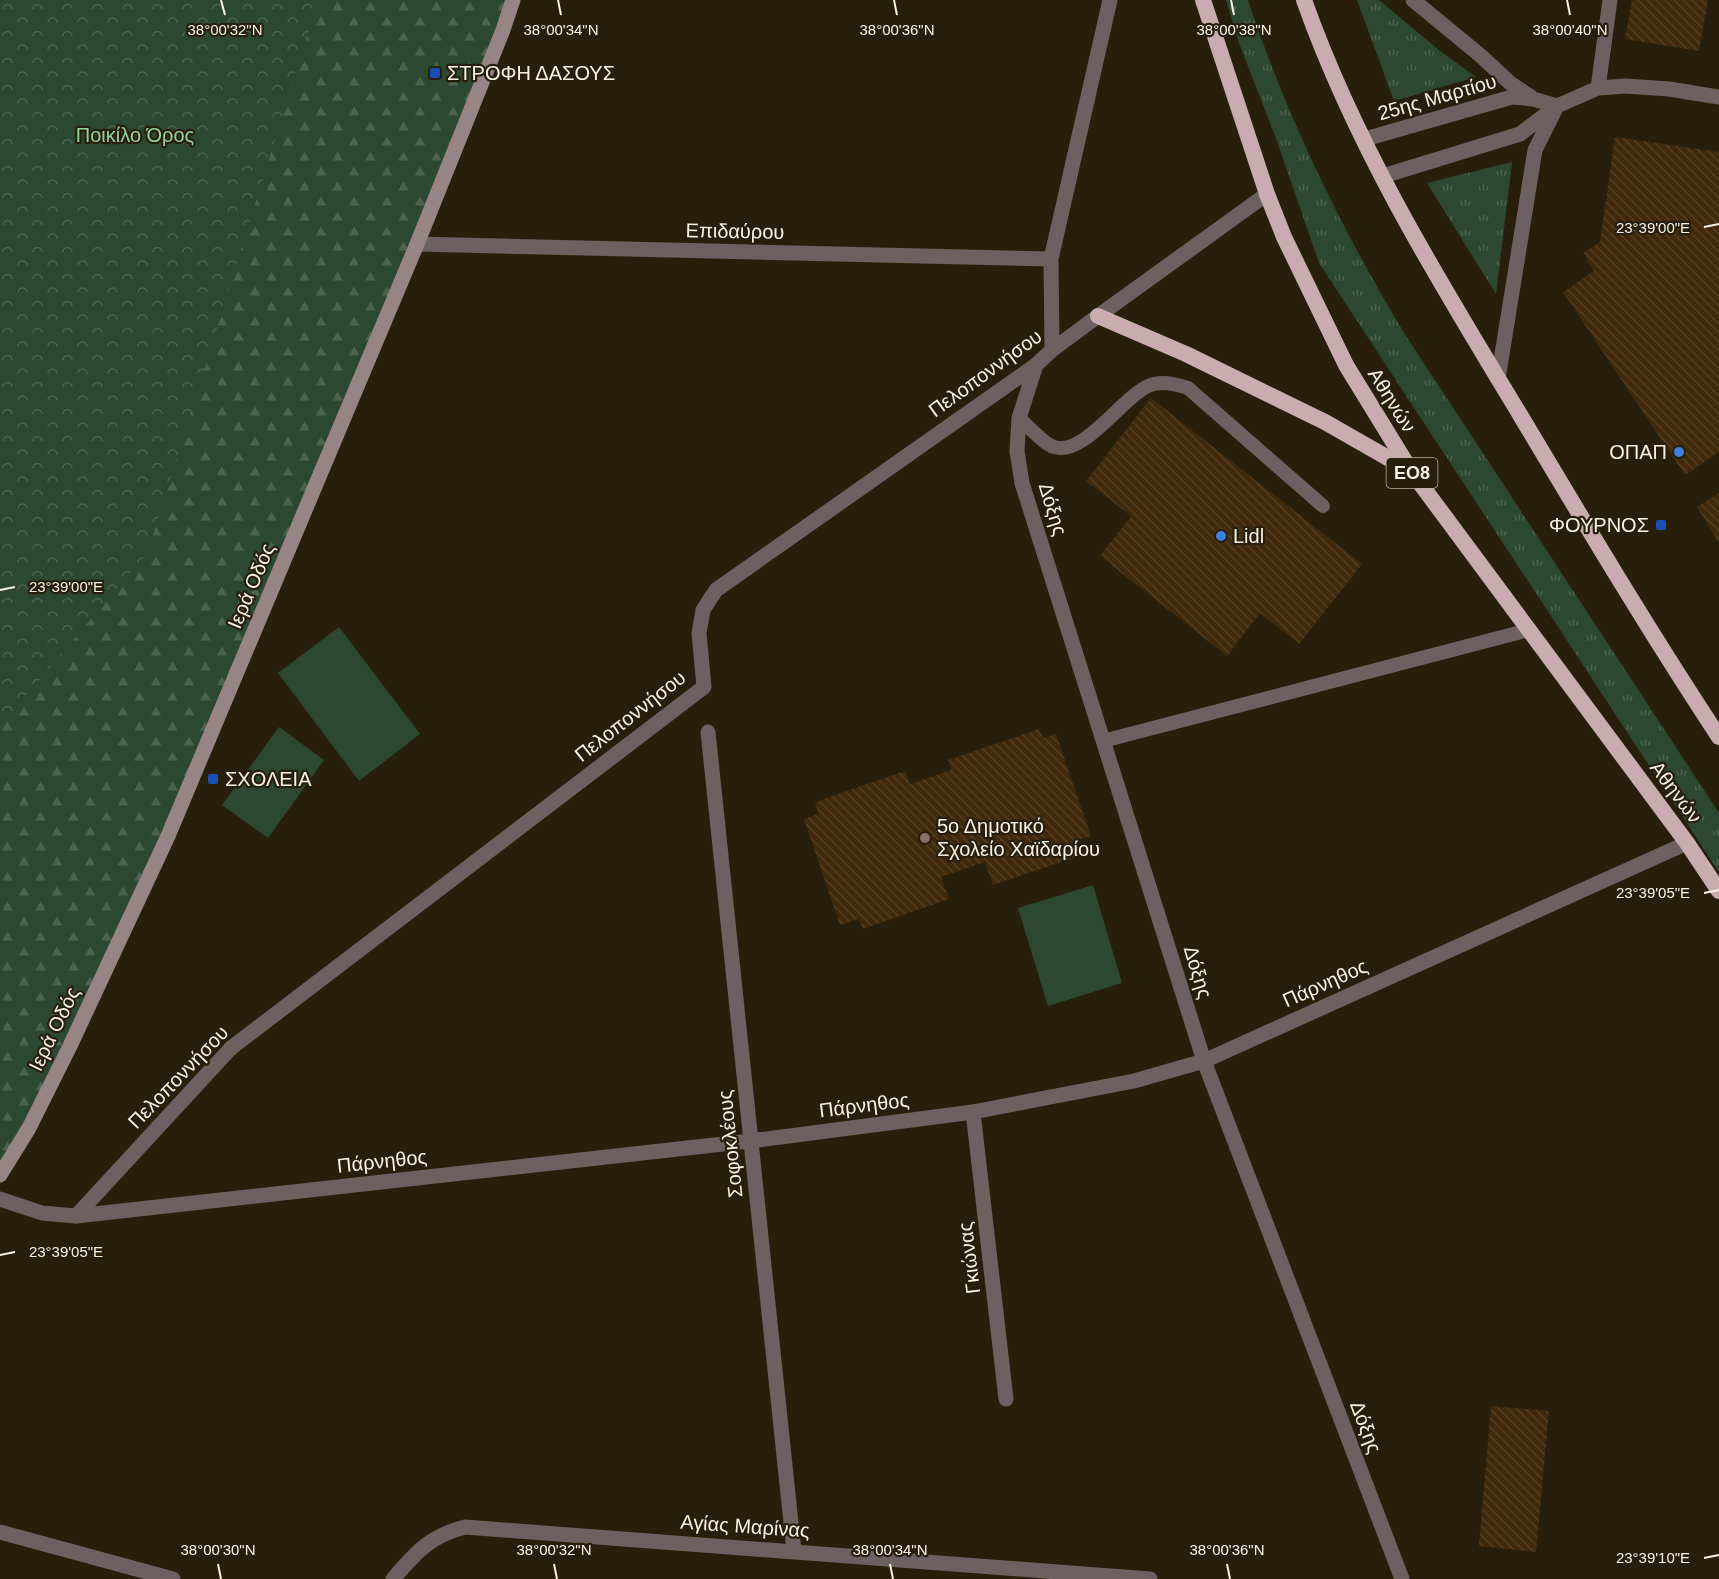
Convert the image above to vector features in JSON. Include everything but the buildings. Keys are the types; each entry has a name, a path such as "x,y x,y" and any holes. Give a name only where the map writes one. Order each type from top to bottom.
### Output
{"highway":[{"name":"Αθηνών","path":"1203,0 1267,194 1289,247 1346,365 1411,471 1687,843 1719,891"},
{"path":"1304,0 1365,139 1425,257 1667,658 1719,737"},
{"path":"1098,316 1186,354 1325,422 1411,471"}],"main road":[{"name":"Ιερά Οδός","path":"0,1175 34,1118 168,836 417,244 513,0"}],"street":[{"path":"1052,350 1051,260 1110,0"},
{"path":"1413,0 1510,83 1533,99"},
{"path":"1598,88 1610,0"},
{"path":"1383,176 1520,134 1557,106 1598,88 1624,86 1669,89 1719,97"},
{"name":"25ης Μαρτίου","path":"1365,139 1512,97 1533,99 1557,106"},
{"path":"1498,379 1534,150 1557,106"},
{"name":"Πελοποννήσου","path":"75,1216 231,1048 704,687 699,633 703,610 716,590 1036,365 1052,350 1267,194"},
{"name":"Επιδαύρου","path":"417,244 1051,260"},
{"name":"Δόξης","path":"1036,365 1019,418 1017,451 1022,483 1204,1060 1402,1579"},
{"name":"Σοφοκλέους","path":"708,732 794,1551"},
{"name":"Πάρνηθος","path":"0,1199 42,1213 75,1216 750,1141 973,1112 1097,1089 1204,1060 1687,843"},
{"name":"Γκιώνας","path":"973,1112 1006,1399"},
{"name":"Αγίας Μαρίνας","path":"393,1579 418,1550 448,1531 465,1527 1150,1579"},
{"path":"0,1532 173,1579"}],"lane":[{"path":"1019,418 1053,447 1068,448 1082,441 1149,385 1169,382 1188,388 1323,506"},
{"path":"1103,741 1529,630"}],"green space":[{"path":"0,0 513,0 168,836 0,1175"},
{"name":"Ποικίλο Όρος","path":"0,0 318,0 148,552 0,726"},
{"path":"1226,0 1248,0 1298,130 1338,214 1406,336 1719,813 1719,872 1319,263 1277,141 1239,43"},
{"path":"1357,0 1379,0 1440,51 1476,77 1394,101"},
{"path":"1512,163 1496,294 1427,183"},
{"path":"339,627 420,734 359,781 278,673"},
{"path":"279,727 324,760 268,838 222,805"},
{"path":"1093,885 1122,983 1048,1006 1018,908"}],"place":[{"name":"ΣΤΡΟΦΗ ΔΑΣΟΥΣ","path":"435,73"},
{"name":"ΟΠΑΠ","path":"1679,452"},
{"name":"ΦΟΥΡΝΟΣ","path":"1661,525"},
{"name":"Lidl","path":"1221,536"},
{"name":"ΣΧΟΛΕΙΑ","path":"213,779"},
{"name":"5ο Δημοτικό Σχολείο Χαϊδαρίου","path":"925,838"}]}
